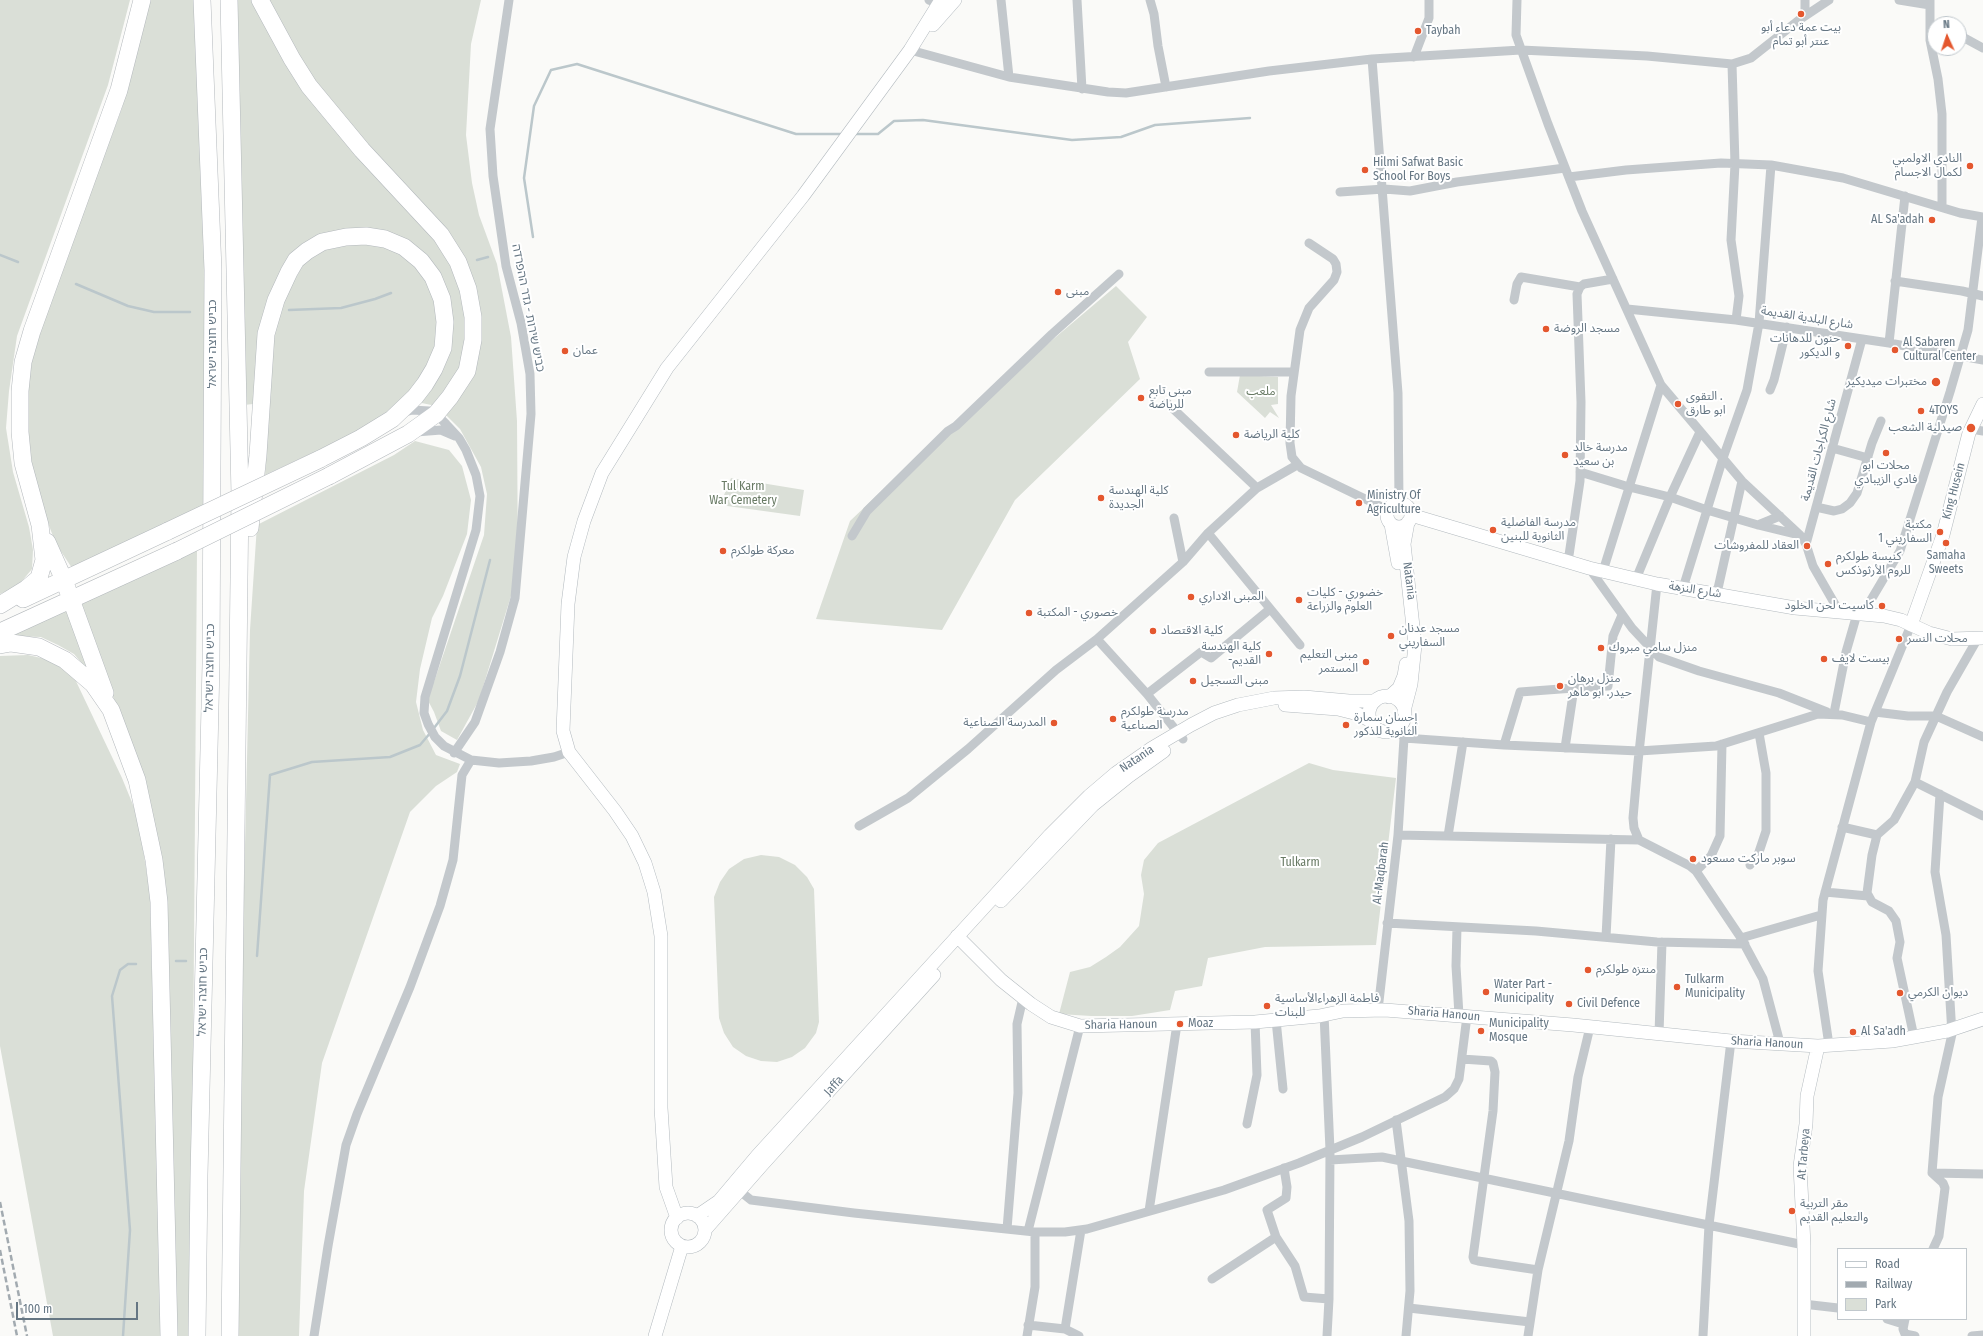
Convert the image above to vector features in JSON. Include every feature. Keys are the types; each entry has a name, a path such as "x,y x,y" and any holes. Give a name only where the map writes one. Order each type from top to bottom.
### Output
{"highway":[{"path":"142,0 119,90 32,331 23,362 20,391 20,432 28,485 40,525 64,580 137,780 154,860 159,902 169,1336"},
{"name":"כביש חוצה ישראל","path":"198,1336 199,1176 211,664 213,270 202,0"},
{"name":"כביש חוצה ישראל","path":"229,0 240,495 230,1336"},
{"path":"0,632 177,551 329,476 408,434 436,414 450,397 467,371 473,340 473,317 468,289 458,262 441,235 362,150 309,86 292,59 260,0"},
{"path":"0,610 168,531 320,459 362,438 392,419 415,397 434,369 443,348 445,322 442,299 429,272 421,261 404,247 385,239 366,236 346,237 322,242 306,250 296,260 276,300 266,334 258,455 239,624"},
{"path":"0,605 26,589 39,578 44,560 40,525"},
{"path":"0,645 11,643 39,647 65,660 93,684 111,710"}],"street":[{"name":"כביש שירות - גדר ההפרדה","path":"454,753 476,722 500,652 515,598 531,414 530,374 521,323 506,266 493,176 490,129 509,0"},
{"path":"677,1218 666,1187 665,1179 661,1068 660,921 654,892 639,850 624,823 569,752 563,730 570,580 584,521 602,473 667,368 803,196 910,50 955,0"},
{"path":"1001,0 1009,77"},
{"path":"1077,0 1082,89"},
{"path":"1150,0 1154,14 1158,46 1166,87"},
{"path":"1414,57 1429,18 1429,0"},
{"path":"1517,0 1516,35 1565,168 1661,385 1742,481 1800,535 1806,544 1814,566 1840,613"},
{"path":"1805,0 1805,16"},
{"path":"910,50 1009,77 1082,89 1126,92 1269,71 1372,59 1522,50 1647,56 1732,64 1751,58 1805,16 1829,0"},
{"path":"1899,0 1930,2 1929,16"},
{"path":"910,50 936,1"},
{"path":"1967,39 1983,48"},
{"path":"1933,56 1938,79 1942,114 1942,207"},
{"path":"1309,243 1333,259 1336,264 1337,272 1334,280 1305,315 1300,330 1294,372 1290,450 1292,457 1297,465 1394,506 1406,505 1409,519 1402,526 1391,524 1387,517 1394,506 1398,393 1384,190 1372,59"},
{"path":"1732,64 1735,164 1731,229 1732,250 1739,296 1736,320"},
{"path":"1569,178 1626,170 1721,163 1771,165 1843,178 1942,207 1983,217 1968,330 1961,356 1900,551 1860,615 1846,652 1832,713"},
{"path":"1683,588 1723,458 1747,390 1759,323 1771,165"},
{"path":"1340,192 1410,190 1457,182 1565,168"},
{"path":"1889,343 1905,196"},
{"path":"852,536 867,511 1052,334 1119,274"},
{"path":"1514,300 1517,284 1521,277 1580,287"},
{"path":"1568,562 1580,472 1577,294 1580,287 1584,284 1613,279"},
{"path":"1895,281 1983,296"},
{"name":"شارع البلدية القديمة","path":"1627,309 1736,320 1787,327 1983,360"},
{"path":"1770,390 1774,380 1787,327"},
{"name":"شارع الكراجات القديمة","path":"1806,544 1862,339"},
{"path":"1209,372 1294,372"},
{"path":"1603,571 1661,385"},
{"path":"1167,403 1257,488"},
{"name":"King Husein","path":"1911,625 1943,535 1977,430 1983,404"},
{"path":"392,419 412,410 436,414 459,438 466,450 476,475 480,496 476,530 428,679 424,697 424,713 435,737 454,753 471,760 499,763 531,761 554,757 569,752"},
{"path":"1816,507 1834,511 1842,509 1850,503 1857,492 1872,442 1881,421"},
{"path":"408,434 418,431 441,430 459,438"},
{"path":"1636,579 1670,497 1700,432"},
{"path":"1832,448 1868,458"},
{"path":"859,826 908,798 968,749 1056,670 1097,639 1183,562 1208,533 1257,488 1297,465"},
{"path":"1580,472 1670,497 1758,525 1800,535"},
{"path":"1717,593 1742,481"},
{"path":"1758,525 1780,516"},
{"path":"1174,518 1183,562"},
{"name":"شارع النزهة","path":"1409,519 1588,568 1657,584 1717,593 1795,608 1884,616 1901,620 1929,633 1952,639 1981,638"},
{"name":"Natania","path":"1404,711 1411,684 1415,645 1404,544 1409,519"},
{"name":"Natania","path":"1389,697 1396,692 1402,683 1407,646 1404,605 1391,524"},
{"path":"1208,533 1300,645"},
{"path":"1588,568 1622,615 1659,657 1699,671 1779,693 1832,713 1871,722"},
{"path":"1639,840 1634,828 1633,818 1657,584"},
{"path":"1147,694 1201,652 1211,658 1270,608"},
{"path":"1504,745 1520,692 1608,686 1613,636 1622,615"},
{"path":"1823,1045 1818,971 1821,915 1825,892 1871,722 1911,625"},
{"path":"1914,1037 1897,958 1900,942 1896,921 1889,911 1872,902 1868,896 1872,855 1877,835 1894,820 1915,782 1924,742 1947,692 1981,638"},
{"path":"1097,639 1147,694 1181,736"},
{"path":"1565,748 1574,688"},
{"name":"Natania","path":"960,939 1093,805 1128,776 1181,736 1226,709 1238,705 1274,698 1304,697 1349,701 1375,701"},
{"path":"1400,733 1404,711 1399,701 1389,697 1375,701 1369,713 1371,721 1377,729 1382,731 1463,742 1639,751 1716,746 1818,714 1832,713"},
{"name":"Natania","path":"1181,736 1232,714 1271,705 1338,709 1358,714 1371,721"},
{"path":"1875,712 1908,716 1936,716 1983,737"},
{"name":"Al-Maqbarah","path":"1378,1010 1398,835 1400,733"},
{"path":"1750,865 1758,855 1766,831 1766,772 1759,733"},
{"path":"1448,836 1463,742"},
{"path":"1696,871 1711,856 1720,836 1722,744"},
{"path":"314,1336 346,1145 357,1114 410,987 440,906 453,860 462,775 471,760"},
{"path":"1915,782 1983,816"},
{"path":"1932,1173 1939,1086 1952,1043 1946,935 1935,872 1940,794"},
{"path":"1842,827 1877,835"},
{"path":"1398,835 1639,840 1690,866 1696,871 1743,941 1763,979 1780,1044"},
{"path":"1606,937 1611,839"},
{"path":"1825,892 1868,896"},
{"path":"1388,923 1662,942 1743,941 1821,915"},
{"path":"736,1188 750,1200 1031,1232 1081,1230 1224,1190 1330,1150 1396,1120 1450,1093 1459,1079 1462,1059 1463,1016 1456,966 1457,927"},
{"name":"Sharia Hanoun","path":"960,939 1002,980 1023,998 1051,1017 1080,1026 1255,1022 1353,1010 1378,1010 1590,1027 1731,1041 1823,1045 1892,1041 1952,1029 1983,1019"},
{"name":"Jaffa","path":"705,1230 736,1188 960,939"},
{"path":"1659,1034 1662,942"},
{"path":"1007,1229 1018,1093 1017,1024 1023,998"},
{"path":"1324,1014 1330,1150 1329,1298 1326,1336"},
{"path":"1276,1020 1283,1089"},
{"path":"1247,1124 1258,1075 1255,1022"},
{"path":"1149,1211 1177,1024"},
{"path":"1027,1336 1035,1287 1031,1232 1080,1026"},
{"path":"1528,1336 1538,1270 1555,1194 1569,1141 1578,1077 1590,1027"},
{"path":"1703,1336 1709,1225 1731,1041"},
{"name":"At Tarbeya","path":"1804,1336 1804,1245 1800,1166 1806,1124 1807,1096 1823,1045"},
{"path":"1462,1059 1488,1060 1494,1063 1492,1111 1474,1260 1538,1270"},
{"path":"1396,1120 1409,1221 1409,1308 1406,1336"},
{"path":"1330,1160 1375,1157 1402,1161 1804,1245"},
{"path":"1284,1168 1287,1187 1286,1198 1267,1210 1276,1237 1295,1266 1304,1297 1329,1298"},
{"path":"1932,1173 1983,1174"},
{"path":"1932,1173 1943,1183 1945,1188 1938,1236 1933,1248"},
{"name":"Jaffa","path":"697,1216 736,1188"},
{"path":"687,1214 697,1216 702,1220 705,1230 704,1236 698,1244 692,1246 682,1246 677,1243 672,1233 674,1222 677,1218 687,1214"},
{"path":"1065,1329 1081,1230"},
{"path":"1212,1279 1276,1237"},
{"path":"655,1336 682,1246"},
{"path":"1803,1304 1837,1308"},
{"path":"1409,1308 1530,1322"},
{"path":"1893,1320 1904,1322 1905,1334 1915,1336"},
{"path":"1028,1325 1065,1329 1079,1336"},
{"path":"1972,1336 1983,1335"}],"green space":[{"path":"0,0 130,0 108,85 17,336 9,391 6,428 13,472 29,527 33,550 32,569 17,587 0,594"},
{"path":"148,0 197,0 210,297 206,506 72,568 56,544 48,523 27,446 24,422 34,344 122,108"},
{"path":"235,0 254,0 436,239 453,265 467,317 464,361 436,406 417,402 452,322 408,241 320,236 261,333 253,404 244,405"},
{"path":"265,0 481,0 471,44 466,135 472,183 479,215 497,264 511,337 517,421 518,573 479,700 457,740 441,731 434,712 424,693 434,682 484,535 487,494 481,467 460,429 446,415 470,380 464,270 339,123"},
{"path":"366,242 401,252 428,280 436,300 439,322 437,347 429,366 404,398 386,413 351,435 265,475 275,323 282,302 307,258 324,248"},
{"path":"1116,286 1147,317 1128,342 1140,379 1015,500 942,630 816,619 850,521 946,430"},
{"name":"ملعب","path":"1240,375 1278,377 1278,404 1271,405 1279,418 1270,412 1265,418 1237,392"},
{"path":"415,441 449,450 462,466 471,500 467,534 443,596 432,618 420,669 416,702 423,730 436,755 460,764 457,772 436,786 410,812 322,1063 304,1191 299,1336 238,1336 240,1060 250,630 257,525 394,455"},
{"name":"Tul Karm War Cemetery","path":"731,478 804,490 800,516 720,505"},
{"path":"197,549 191,1336 173,1336 163,897 124,725 107,681 81,604"},
{"path":"67,609 91,674 74,654 41,637 9,636"},
{"path":"28,655 50,660 74,677 122,778 138,817 150,894 161,1336 53,1336 0,1046 0,656"},
{"name":"Tulkarm","path":"1309,763 1333,770 1396,778 1376,945 1265,947 1208,958 1202,986 1175,991 1170,1010 1132,1016 1059,1014 1070,972 1090,967 1106,957 1120,947 1139,926 1144,894 1141,875 1144,860 1158,843"},
{"path":"761,855 779,857 795,865 807,877 814,889 819,1022 816,1033 805,1048 792,1057 777,1062 761,1061 746,1056 733,1047 724,1033 719,1018 714,897 720,882 729,869 744,859"}],"waterway":[{"path":"533,237 524,178 534,106 551,70 577,64 796,134 842,134"},
{"path":"853,134 878,134 894,121 923,120 1072,140 1121,137 1155,125 1250,118"},
{"path":"0,255 18,262"},
{"path":"477,260 488,257"},
{"path":"76,284 128,306 154,312 190,312"},
{"path":"289,310 341,308 391,293"},
{"path":"434,728 447,711 460,676 490,560"},
{"path":"257,956 270,775 312,762 390,757 420,745 431,732"},
{"path":"176,961 186,961"},
{"path":"123,1336 130,1230 112,996 120,970 128,964 136,964"}],"railway":[{"path":"0,1202 27,1336"},
{"path":"0,1250 17,1336"}],"place":[{"name":"بيت عمة دعاء أبو عنتر أبو تمام","path":"1801,14"},
{"name":"Taybah","path":"1418,31"},
{"name":"النادي الاولمبي لكمال الاجسام","path":"1970,166"},
{"name":"Hilmi Safwat Basic School For Boys","path":"1365,170"},
{"name":"AL Sa'adah","path":"1932,220"},
{"name":"مبنى","path":"1058,292"},
{"name":"مسجد الروضة","path":"1546,329"},
{"name":"حنون للدهانات و الديكور","path":"1848,346"},
{"name":"Al Sabaren Cultural Center","path":"1895,350"},
{"name":"عمان","path":"565,351"},
{"name":"مختبرات ميديكير","path":"1936,382"},
{"name":"مبنى تابع للرياضة","path":"1141,398"},
{"name":"التقوى . ابو طارق","path":"1678,404"},
{"name":"4TOYS","path":"1921,411"},
{"name":"صيدلية الشعب","path":"1971,428"},
{"name":"كلية الرياضة","path":"1236,435"},
{"name":"محلات ابو فادي الزيبادي","path":"1886,453"},
{"name":"مدرسة خالد بن سعيد","path":"1565,455"},
{"name":"كلية الهندسة الجديدة","path":"1101,498"},
{"name":"Ministry Of Agriculture","path":"1359,503"},
{"name":"مدرسة الفاضلية الثانوية للبنين","path":"1493,530"},
{"name":"مكتبة السفاريني 1","path":"1940,532"},
{"name":"Samaha Sweets","path":"1946,543"},
{"name":"العقاد للمفروشات","path":"1807,546"},
{"name":"معركة طولكرم","path":"723,551"},
{"name":"كنيسة طولكرم للروم الأرثوذكس","path":"1828,564"},
{"name":"المبنى الاداري","path":"1191,597"},
{"name":"خضوري - كليات العلوم والزراعة","path":"1299,600"},
{"name":"كاسيت لحن الخلود","path":"1882,606"},
{"name":"خصوري - المكتبة","path":"1029,613"},
{"name":"كلية الاقتصاد","path":"1153,631"},
{"name":"مسجد عدنان السفاريني","path":"1391,636"},
{"name":"محلات النسر","path":"1899,639"},
{"name":"منزل سامي مبروك","path":"1601,648"},
{"name":"كلية الهندسة -القديم","path":"1269,654"},
{"name":"بيست لايف","path":"1824,659"},
{"name":"مبنى التعليم المستمر","path":"1366,662"},
{"name":"مبنى التسجيل","path":"1193,681"},
{"name":"منزل برهان حيدر. ابو ماهر","path":"1560,686"},
{"name":"مدرسة طولكرم الصناعية","path":"1113,719"},
{"name":"المدرسة الصناعية","path":"1054,723"},
{"name":"إحسان سمارة الثانوية للذكور","path":"1346,725"},
{"name":"سوبر ماركت مسعود","path":"1693,859"},
{"name":"منتزه طولكرم","path":"1588,970"},
{"name":"Tulkarm Municipality","path":"1677,987"},
{"name":"Water Part - Municipality","path":"1486,992"},
{"name":"ديوان الكرمي","path":"1900,993"},
{"name":"Civil Defence","path":"1569,1004"},
{"name":"فاطمة الزهراءالأساسية للبنات","path":"1267,1006"},
{"name":"Moaz","path":"1180,1024"},
{"name":"Municipality Mosque","path":"1481,1031"},
{"name":"Al Sa'adh","path":"1853,1032"},
{"name":"مقر التربية والتعليم القديم","path":"1792,1211"}]}
